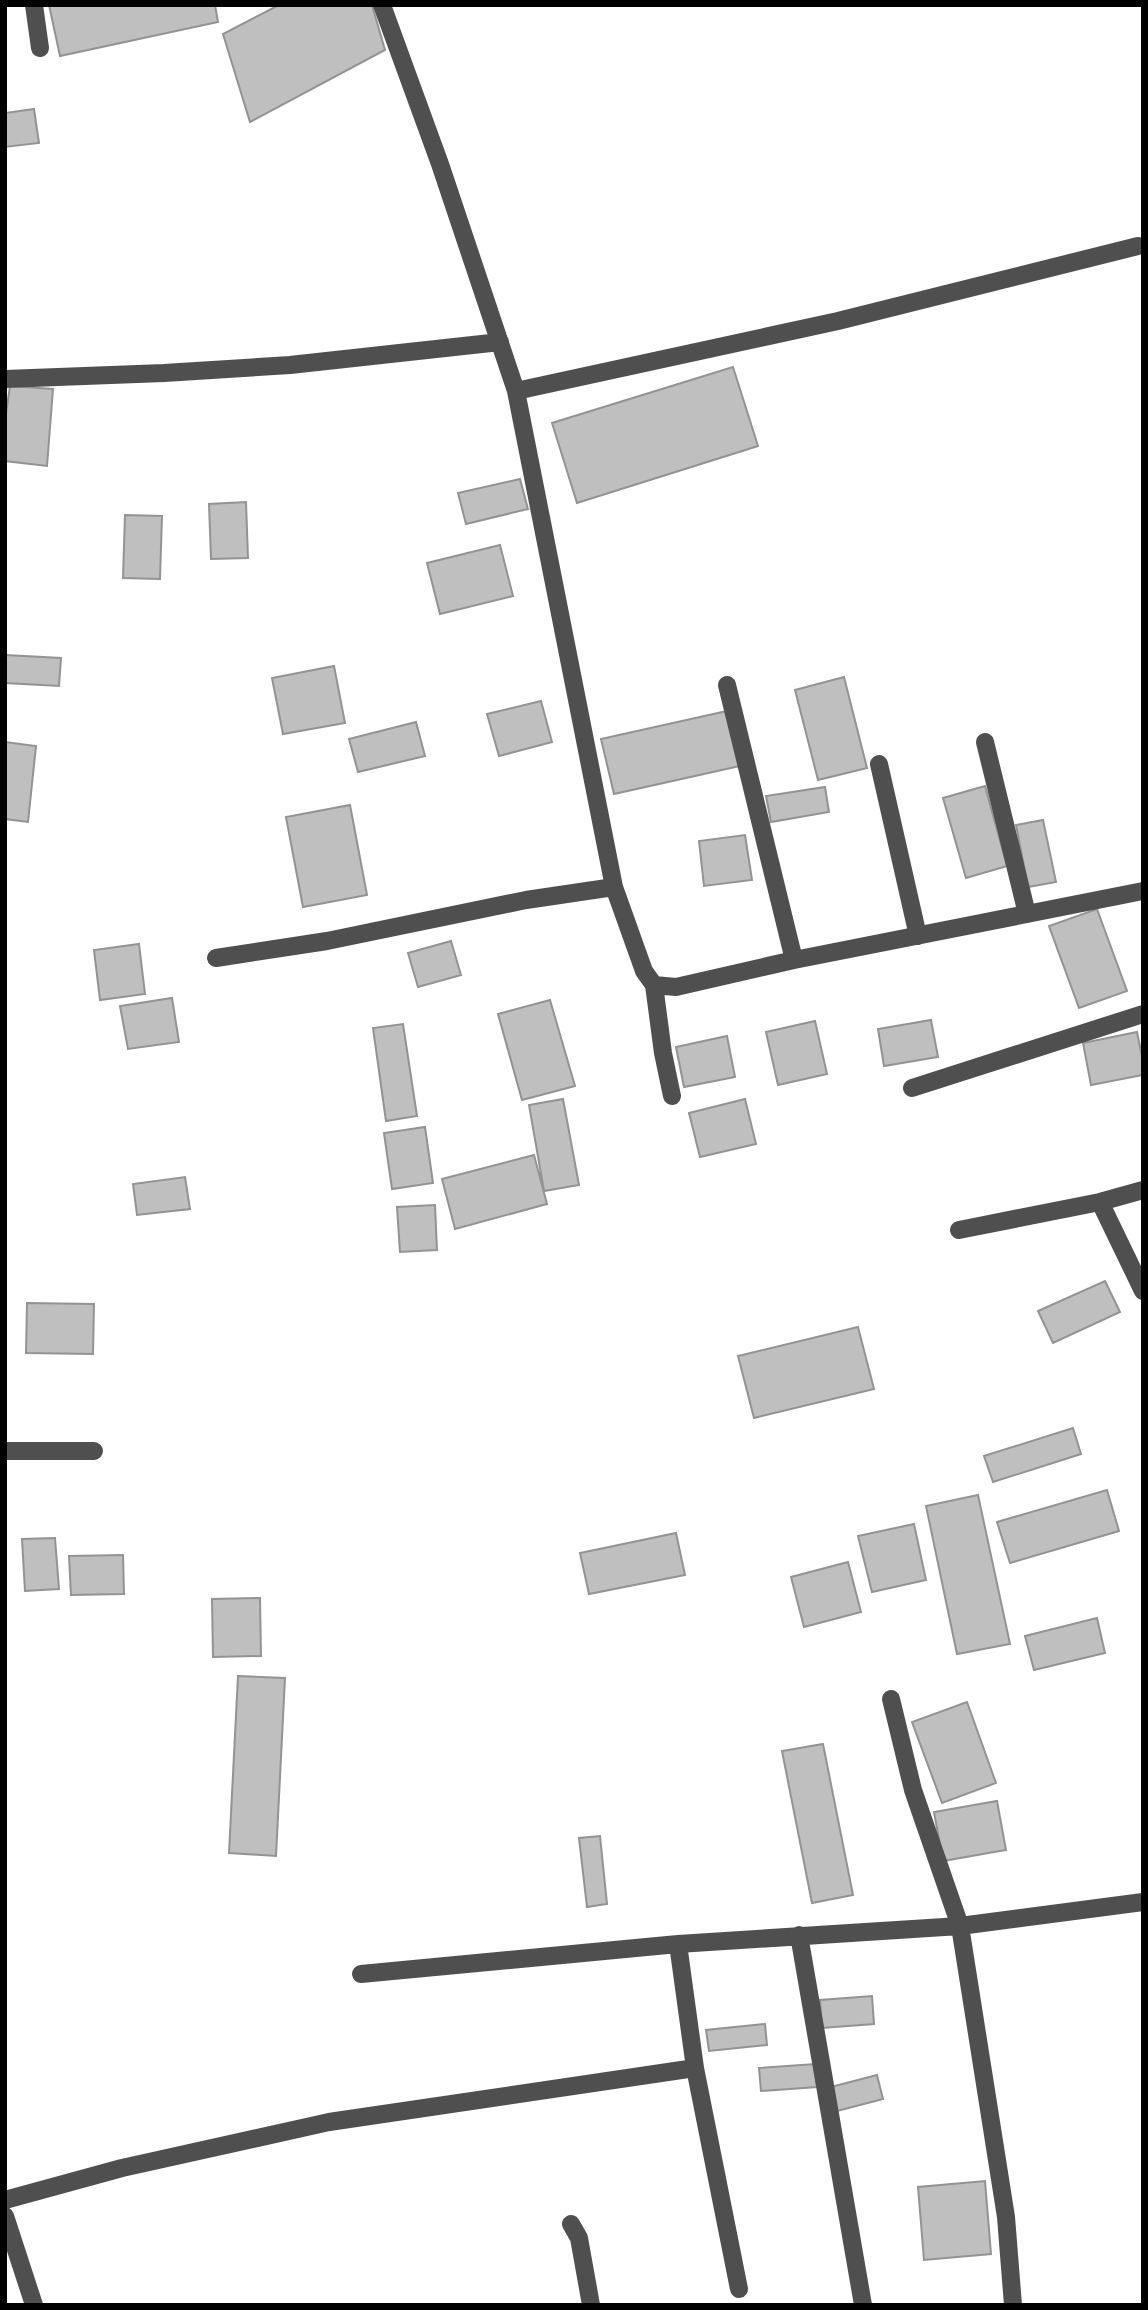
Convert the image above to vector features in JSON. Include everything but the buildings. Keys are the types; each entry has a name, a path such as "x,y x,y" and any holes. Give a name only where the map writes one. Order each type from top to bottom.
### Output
{"street":[{"path":"34,5 40,48"},
{"path":"382,5 516,390 614,887 644,971 654,985 672,1096"},
{"path":"516,390 838,321 1138,246"},
{"path":"5,379 290,365 500,342"},
{"path":"727,685 794,960"},
{"path":"985,742 1027,914"},
{"path":"879,764 918,936"},
{"path":"216,958 327,941 526,901 614,887"},
{"path":"654,985 676,987 794,960 1143,891"},
{"path":"912,1088 1143,1014"},
{"path":"959,1230 1100,1202 1143,1190"},
{"path":"1100,1202 1143,1291"},
{"path":"5,1451 94,1451"},
{"path":"891,1699 913,1790 960,1926 1006,2217 1013,2305"},
{"path":"362,1974 678,1944 960,1926 1143,1902"},
{"path":"799,1935 863,2305"},
{"path":"678,1944 695,2068 739,2289"},
{"path":"5,2200 122,2168 329,2122 695,2068"},
{"path":"5,2216 34,2305"},
{"path":"572,2224 579,2238 592,2305"}]}
